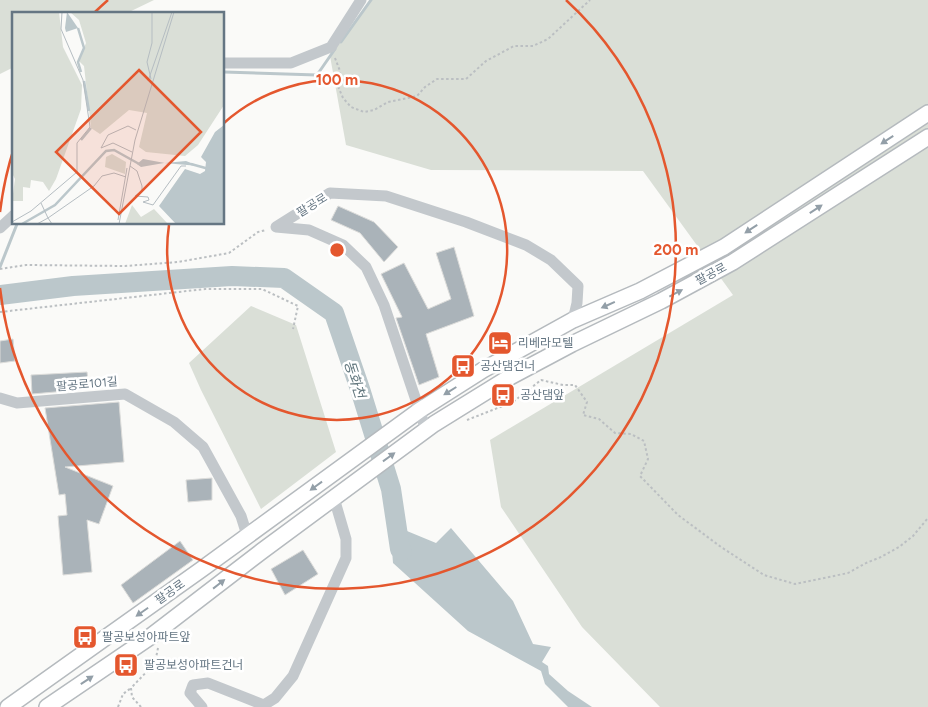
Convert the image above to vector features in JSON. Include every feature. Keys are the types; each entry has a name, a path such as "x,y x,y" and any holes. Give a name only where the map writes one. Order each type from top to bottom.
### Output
{"main road":[{"name":"팔공로","path":"8,707 355,457 420,411 483,370 573,320 640,291 724,246 928,113"},
{"name":"팔공로","path":"47,707 159,630 426,430 510,377 572,344 661,301 733,262 928,138"}],"street":[{"path":"225,62 291,63 331,47 361,0"},
{"name":"팔공로","path":"276,227 330,193 386,196 466,222 526,245 551,260 578,286 573,320"},
{"path":"0,228 12,217"},
{"name":"팔공로","path":"276,227 309,230 344,245 366,267 384,305 420,411"},
{"name":"팔공로101길","path":"0,398 17,403 125,394 174,422 203,447 241,516 247,535"},
{"path":"420,411 426,430"},
{"path":"202,707 190,693 193,685 208,683 264,705 275,698 293,676 346,558 346,539 334,498"}],"path":[{"path":"337,61 340,71 337,84 343,98 351,107 357,110 364,112 374,110 388,102 417,96 425,87 437,80 466,79 486,61 514,46 533,46 548,40 590,0"},
{"path":"0,269 26,265 125,266 178,262 229,253 258,232 276,227"},
{"path":"0,312 205,289 262,289 298,306 293,329"},
{"path":"463,418 467,420 512,402 541,380 563,385 575,385 587,402 583,416 600,419 614,433 631,434 644,442 648,459 640,476 678,515 721,547 764,575 795,584 848,573 866,562 881,557 899,547 913,536 928,518"},
{"path":"118,707 123,694 155,662 159,630"},
{"path":"131,688 132,697 141,707"}],"shaded area":[{"path":"0,0 154,0 129,12 12,12 12,68 0,74"},
{"path":"371,0 928,0 928,707 660,707 582,627 501,507 490,440 733,295 643,171 431,170 346,145 330,56"},
{"path":"251,306 296,325 336,452 261,509 189,363"},
{"path":"390,524 436,543 451,528 513,601 533,644 551,647 542,662 548,666 549,674 568,691 592,707 568,707 545,684 541,671 468,631 393,563"}],"building":[{"path":"338,206 374,222 398,247 384,262 360,233 331,220"},
{"path":"454,247 474,316 426,334 439,377 419,385 396,318 402,317 381,274 404,263 428,309 451,299 436,253"},
{"path":"13,339 15,361 0,363 0,341"},
{"path":"87,372 89,389 32,394 31,375"},
{"path":"119,402 124,462 65,467 113,486 99,524 87,520 92,572 63,575 58,516 67,515 65,494 59,495 45,408"},
{"path":"212,478 212,500 188,502 186,480"},
{"path":"180,541 193,560 133,603 121,585"},
{"path":"303,550 318,574 285,595 271,569"}],"waterway":[{"path":"341,42 371,0"},
{"path":"225,72 317,75 335,49"},
{"path":"0,267 17,225"},
{"name":"동화천","path":"0,295 73,286 232,276 284,278 334,313 391,489 400,549 402,551"}],"place":[{"name":"리베라모텔","path":"500,343"},
{"name":"공산댐건너","path":"463,366"},
{"name":"공산댐앞","path":"503,395"},
{"name":"팔공보성아파트앞","path":"85,637"},
{"name":"팔공보성아파트건너","path":"126,665"}]}
